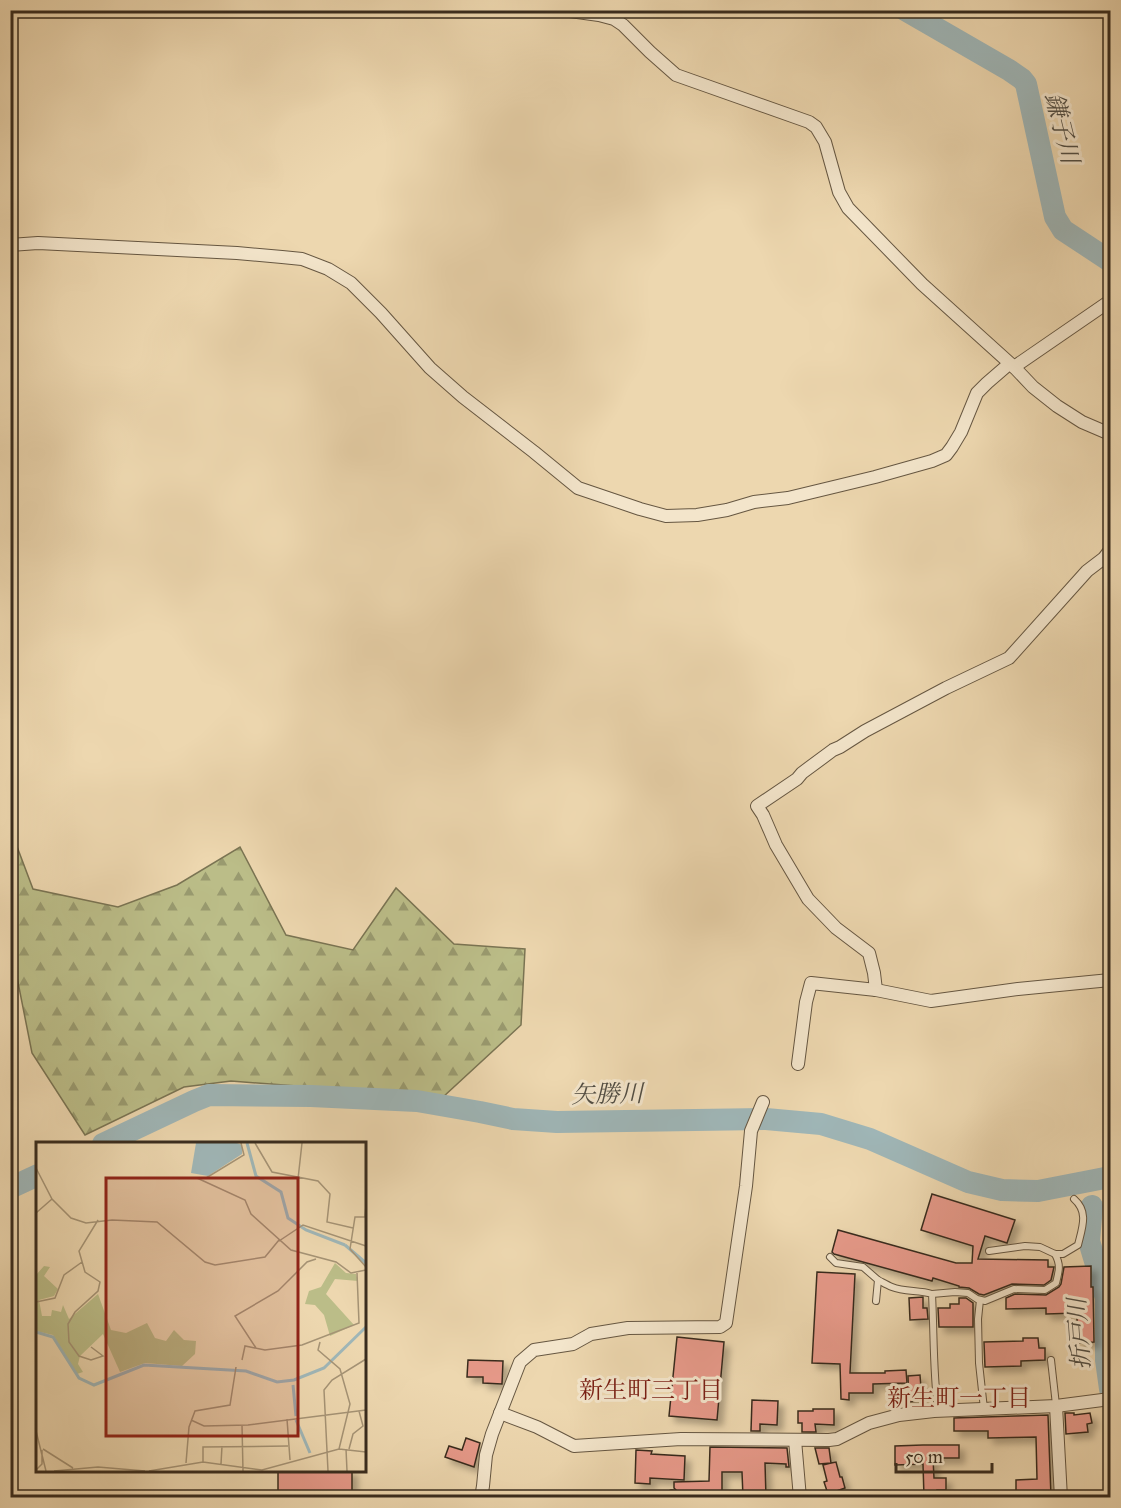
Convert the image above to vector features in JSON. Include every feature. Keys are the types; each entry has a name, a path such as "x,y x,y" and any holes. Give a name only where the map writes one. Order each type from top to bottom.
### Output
{"street":[{"path":"563,10 614,19 676,75 809,122 816,127 825,142 839,192 848,208 922,284 1033,387 1082,422 1110,434"},
{"path":"10,245 38,243 237,253 302,259 328,269 351,283 430,368 463,397 578,488 666,516 728,510 754,502 788,498 875,477 946,455 961,432 977,393 987,382 1110,301"},
{"path":"876,990 869,953 836,928 808,899 776,845 757,806 797,779 833,750 865,731 1009,658 1087,571 1104,558 1110,550"},
{"path":"798,1064 806,1002 811,983 876,990 931,1001 1110,980"},
{"path":"481,1497 486,1455 492,1434 520,1362 534,1350 573,1344 591,1334 628,1328 720,1327 726,1323 746,1186 752,1127 763,1102"},
{"path":"500,1413 537,1427 574,1446 681,1439 829,1440 837,1439 869,1423 899,1414 1056,1406 1110,1400"},
{"path":"1056,1406 1061,1497"},
{"path":"795,1440 800,1497"}],"lane":[{"path":"988,1251 1025,1246 1041,1247 1055,1254 1063,1254 1078,1245 1083,1224 1083,1211 1074,1199"},
{"path":"830,1257 836,1263 863,1267 878,1280 897,1289 932,1294 968,1293 985,1301 1014,1289 1045,1290 1056,1283 1059,1262 1055,1254"},
{"path":"876,1301 878,1280"},
{"path":"932,1294 934,1380 938,1411"},
{"path":"980,1300 979,1363 984,1410"},
{"path":"1051,1360 1056,1406"}],"green space":[{"path":"10,828 33,889 118,907 177,885 240,847 286,935 353,950 396,888 454,944 525,949 521,1025 443,1097 231,1081 184,1087 85,1135 32,1053 11,947"}],"building":[{"path":"932,1194 1015,1220 1007,1243 985,1236 978,1259 1048,1260 1048,1267 1054,1267 1051,1280 1044,1285 1012,1284 984,1295 969,1288 933,1278 932,1281 832,1252 838,1230 956,1263 972,1263 973,1246 921,1230"},
{"path":"1091,1266 1094,1342 1077,1343 1077,1313 1046,1314 1046,1308 1006,1309 1006,1298 1015,1294 1046,1295 1059,1287 1064,1267"},
{"path":"817,1272 855,1274 850,1373 885,1373 885,1371 906,1370 907,1383 873,1384 873,1393 849,1393 849,1400 841,1399 840,1364 812,1363"},
{"path":"923,1297 923,1308 927,1308 928,1319 910,1320 909,1298"},
{"path":"959,1298 966,1298 973,1303 973,1327 939,1327 938,1308 950,1308 950,1304 959,1304"},
{"path":"677,1337 724,1342 717,1420 669,1416"},
{"path":"1023,1338 1038,1338 1039,1348 1045,1348 1045,1360 1021,1361 1021,1366 985,1367 984,1342 1023,1341"},
{"path":"468,1360 503,1361 502,1384 483,1383 483,1377 467,1377"},
{"path":"920,1375 922,1401 909,1402 908,1376"},
{"path":"752,1400 778,1401 777,1425 760,1424 760,1431 751,1431"},
{"path":"813,1409 834,1409 834,1425 815,1424 816,1432 802,1432 802,1423 798,1423 798,1411 813,1411"},
{"path":"1065,1413 1074,1413 1074,1415 1090,1413 1092,1423 1087,1424 1088,1432 1066,1434"},
{"path":"1048,1415 1051,1497 1016,1497 1016,1480 1037,1479 1036,1437 988,1438 988,1431 954,1431 954,1418"},
{"path":"466,1438 480,1443 474,1467 445,1457 449,1446 462,1450"},
{"path":"959,1445 959,1458 933,1458 934,1478 946,1478 946,1490 937,1490 937,1497 924,1497 923,1464 895,1465 895,1446"},
{"path":"710,1447 787,1448 789,1467 786,1467 786,1464 765,1463 766,1497 743,1497 742,1472 722,1472 722,1492 698,1491 699,1497 685,1497 685,1491 677,1491 674,1488 674,1482 709,1481"},
{"path":"815,1448 829,1448 831,1463 819,1464"},
{"path":"636,1450 652,1451 651,1454 685,1456 684,1480 650,1478 650,1484 635,1483"},
{"path":"836,1462 845,1488 828,1494 824,1482 827,1481 823,1465"},
{"path":"278,1472 352,1472 352,1494 278,1492"}],"waterway":[{"name":"鎌子川","path":"905,10 1022,79 1026,84 1055,217 1063,230 1110,261"},
{"name":"矢勝川","path":"107,1142 209,1095 311,1096 417,1101 513,1119 557,1122 766,1119 821,1124 870,1139 968,1182 1002,1190 1038,1191 1110,1177"},
{"name":"矢勝川","path":"10,1188 36,1176"},
{"name":"折戸川","path":"1092,1206 1089,1241 1106,1298 1106,1360 1110,1389"}],"district":[{"name":"新生町三丁目","path":"651,1390"},
{"name":"新生町一丁目","path":"959,1398"}]}
